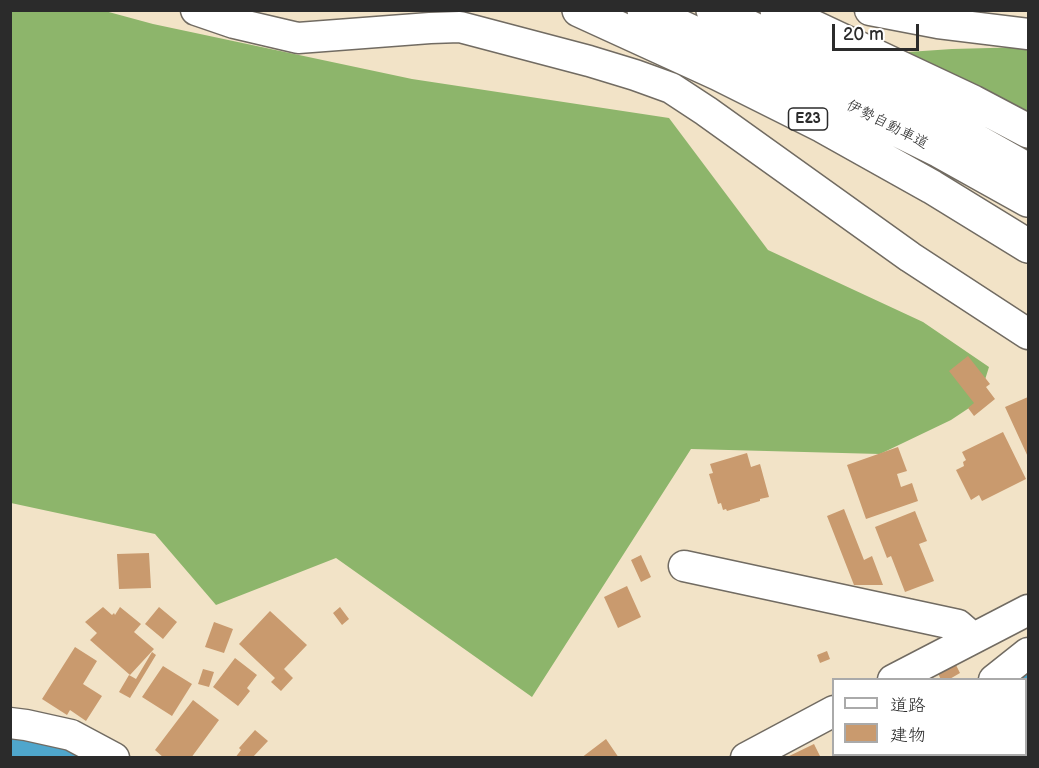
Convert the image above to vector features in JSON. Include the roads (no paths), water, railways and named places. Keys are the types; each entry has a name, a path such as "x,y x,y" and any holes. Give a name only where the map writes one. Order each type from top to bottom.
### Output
{"highway":[{"name":"E23","path":"579,10 719,74 822,126 932,187 1029,246"},
{"name":"伊勢自動車道","path":"644,10 835,99 940,151 1029,200"},
{"name":"伊勢自動車道","path":"713,10 846,73 950,126 1029,170"},
{"path":"777,10 973,102 1029,131"}],"street":[{"path":"196,10 234,23 298,38 460,27 589,61 671,88 910,257 1029,334"},
{"path":"870,10 938,23 1029,34"},
{"path":"684,566 958,625 973,638"},
{"path":"897,678 1029,610"},
{"path":"997,678 1029,653"},
{"path":"746,758 832,712"},
{"path":"10,723 71,735 114,758"}],"waterway":[{"path":"10,748 33,749 61,758"}]}
